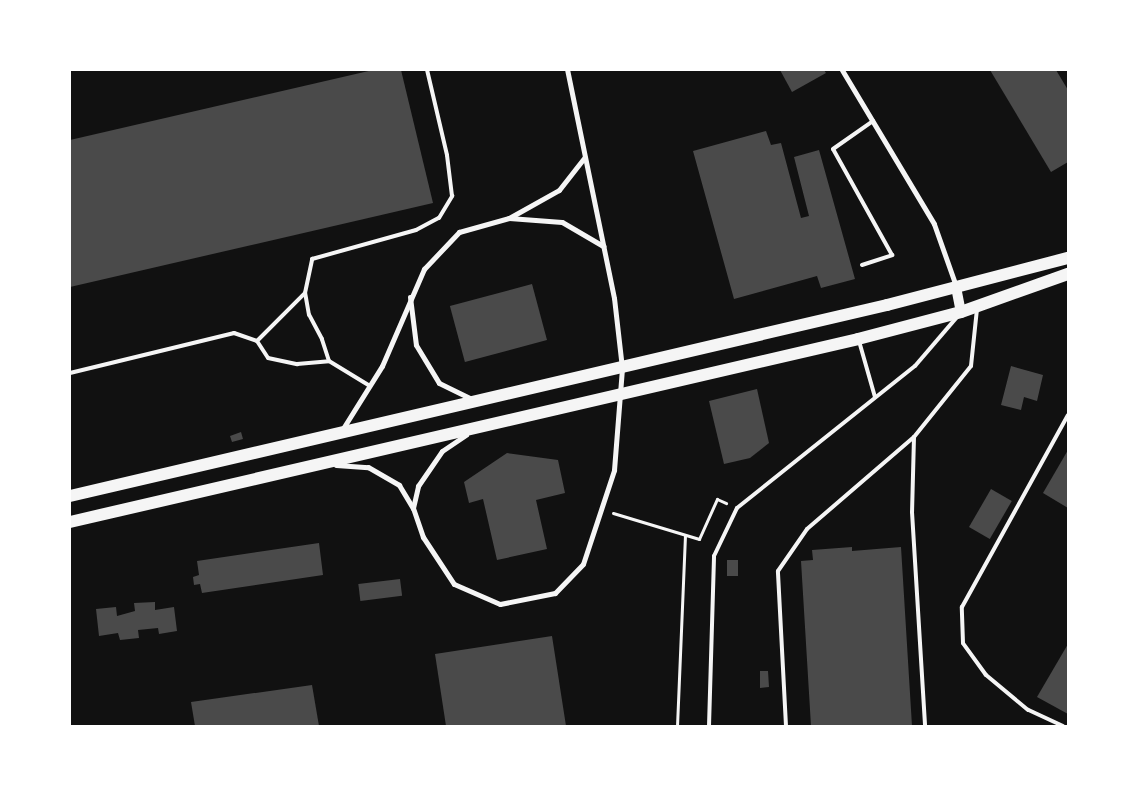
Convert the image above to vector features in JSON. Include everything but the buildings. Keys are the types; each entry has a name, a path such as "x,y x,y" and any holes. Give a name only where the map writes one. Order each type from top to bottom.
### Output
{"main road":[{"path":"70,496 338,435 887,305 1068,258"},
{"path":"70,522 562,405 858,339 961,312 1068,274"},
{"path":"956,287 961,312"}],"street":[{"path":"317,464 368,466 399,485 413,508 423,537 454,584 500,604 555,593 583,564 614,470 622,368 614,298 584,158 568,70"},
{"path":"842,70 934,224 956,287"},
{"path":"338,435 370,386 424,269 460,232 509,218 559,190 584,158"},
{"path":"509,218 562,222 603,246"},
{"path":"410,297 416,345 439,383 478,402"},
{"path":"413,508 418,486 442,451 482,424"}],"lane":[{"path":"329,361 322,339 309,315 305,293 312,258 416,230 439,218 452,196 447,156 426,70"},
{"path":"862,265 892,255 833,150 873,121"},
{"path":"257,342 305,293"},
{"path":"786,726 778,571 806,529 914,438 971,366 977,307"},
{"path":"708,726 714,556 737,508 915,366 961,312"},
{"path":"70,373 234,333 257,342 268,358 296,364 329,361 370,386"},
{"path":"858,339 875,396"},
{"path":"1063,726 1028,710 986,675 962,643 962,607 1068,415"},
{"path":"914,438 912,512 925,726"}],"path":[{"path":"600,509 699,539 717,499 737,508"},
{"path":"677,726 685,535"}]}
